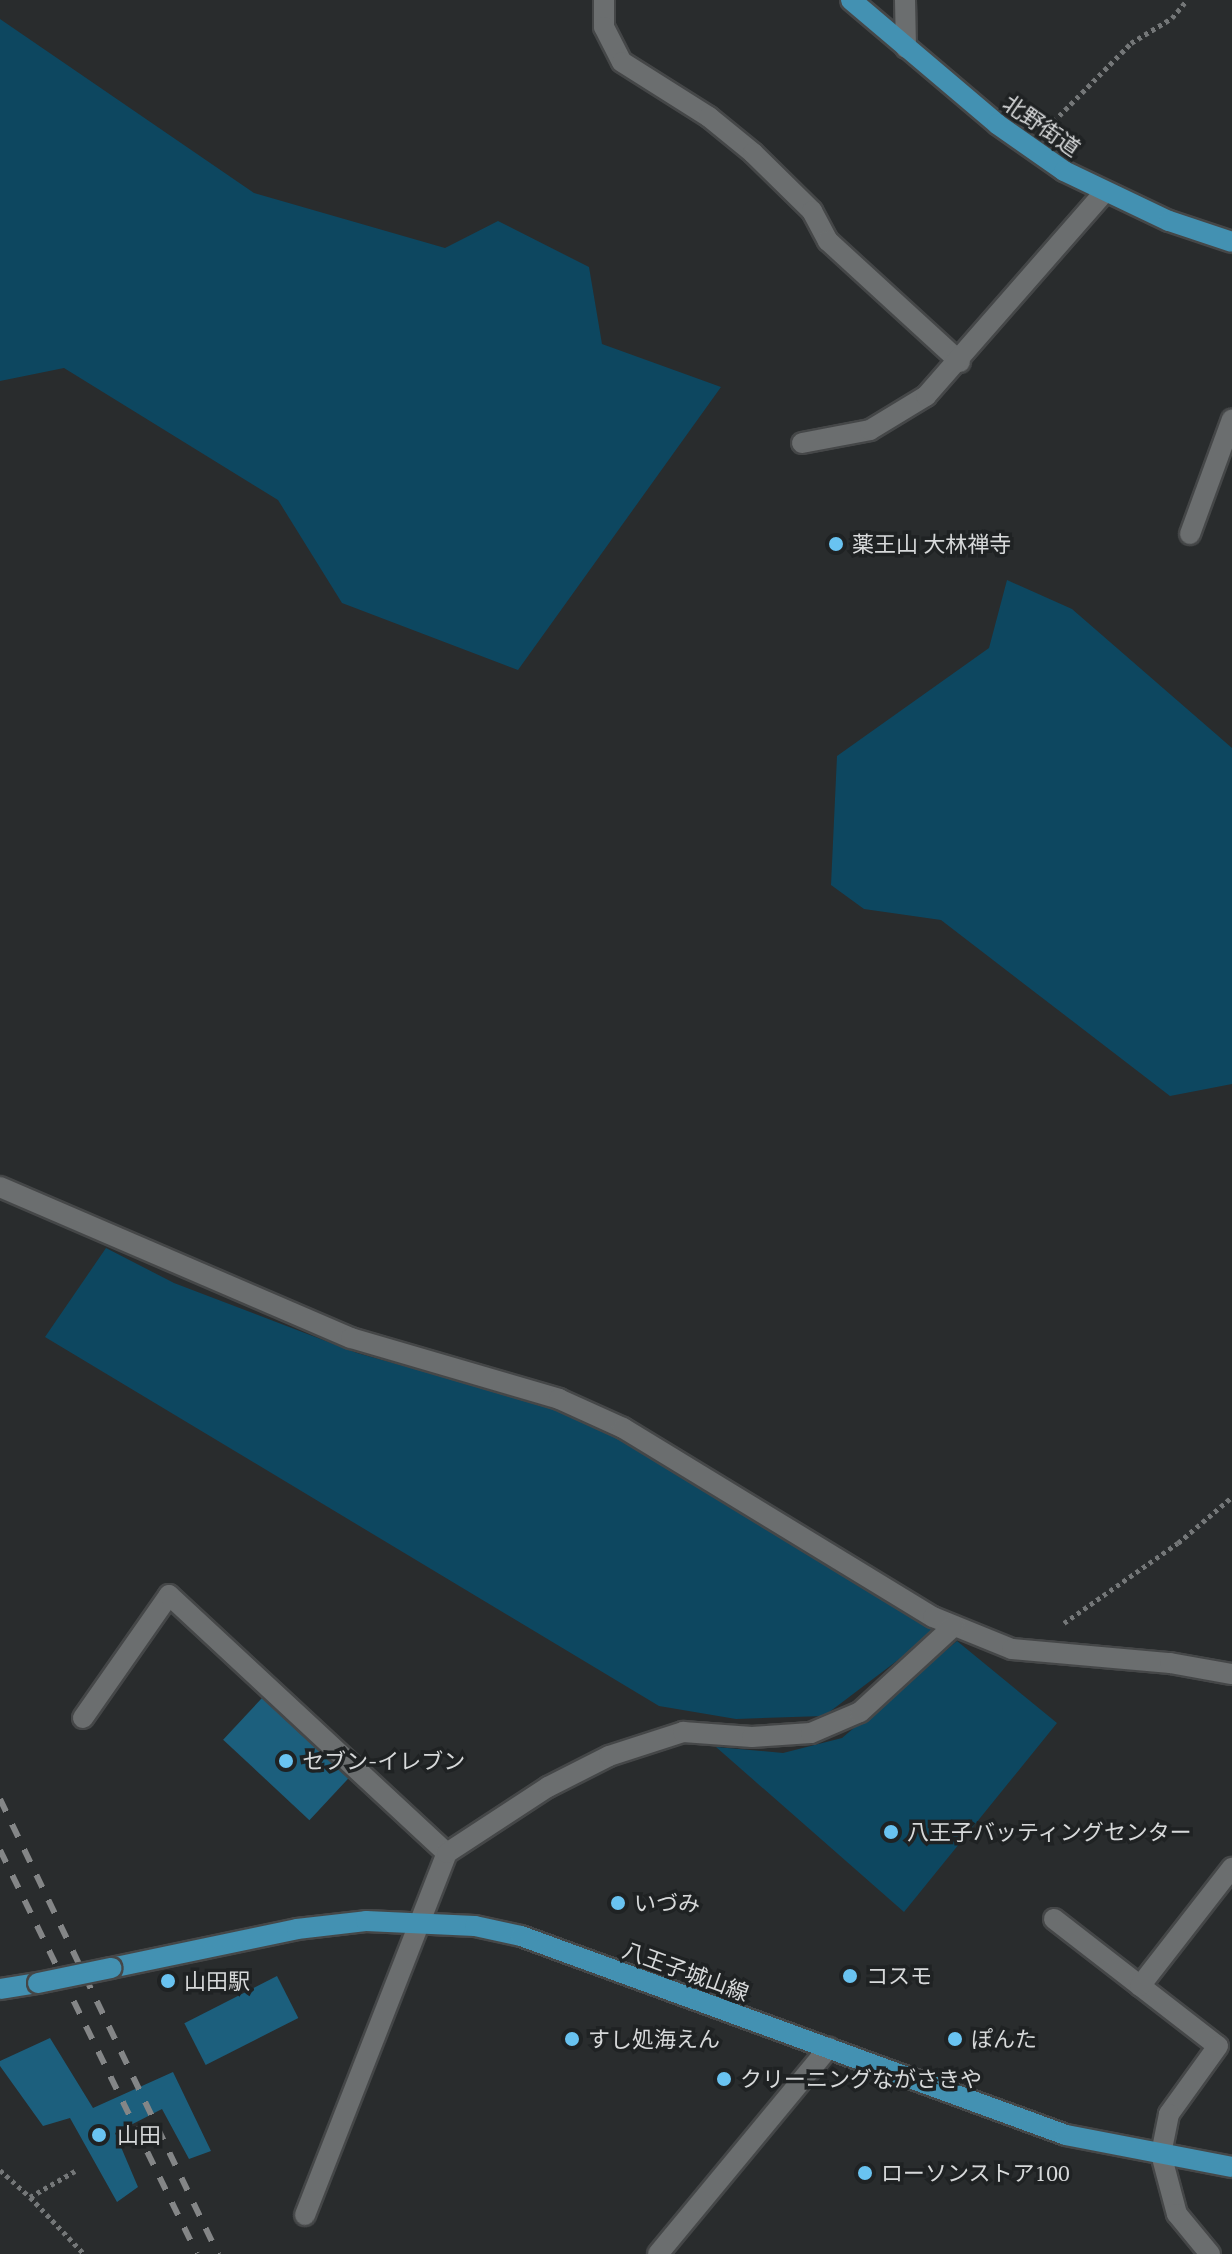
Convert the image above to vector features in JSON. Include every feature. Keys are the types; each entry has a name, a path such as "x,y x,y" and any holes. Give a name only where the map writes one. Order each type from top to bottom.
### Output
{"main road":[{"name":"北野街道","path":"851,0 1027,147 1104,193 1232,242"},
{"name":"八王子城山線","path":"0,1989 297,1929 420,1921 521,1936 1066,2135 1232,2167"}],"street":[{"path":"604,0 604,27 622,62 753,153 812,211 828,241 960,362"},
{"path":"905,0 906,48"},
{"path":"802,443 870,430 926,396 960,362 1104,193"},
{"path":"1190,534 1232,419"},
{"path":"0,1187 351,1338 559,1399 623,1428 954,1626 1024,1651 1170,1663 1232,1674"},
{"path":"83,1718 169,1595 447,1853"},
{"path":"305,2215 447,1853 548,1787 609,1756 683,1732 752,1737 811,1733 860,1712 954,1626"},
{"path":"1140,1986 1232,1868"},
{"path":"1054,1919 1218,2046 1169,2114 1161,2154 1177,2214 1210,2254"},
{"path":"658,2254 829,2047"}],"path":[{"path":"1027,147 1131,43 1172,18 1187,0"},
{"path":"1024,1651 1178,1543 1232,1497"},
{"path":"0,2170 84,2254"},
{"path":"30,2197 75,2171"}],"shaded area":[{"path":"0,19 254,193 445,248 498,221 589,267 602,344 721,387 518,670 342,603 278,500 64,368 0,381"},
{"path":"1007,580 1072,609 1232,748 1232,1084 1170,1096 941,920 864,909 831,885 837,756 989,648"},
{"path":"106,1248 174,1283 357,1353 553,1407 627,1441 943,1626 824,1716 736,1719 659,1706 45,1337"},
{"name":"八王子バッティングセンター","path":"957,1641 1057,1723 904,1912 716,1747 783,1753 842,1738"}],"building":[{"name":"セブン-イレブン","path":"262,1698 348,1778 309,1820 223,1740"},
{"path":"277,1976 298,2018 206,2065 184,2023"},
{"path":"50,2038 93,2108 173,2072 211,2151 189,2159 162,2109 115,2133 138,2187 117,2202 70,2118 43,2126 0,2066 0,2061"}],"railway":[{"path":"0,1799 218,2254"},
{"path":"0,1850 197,2254"}],"place":[{"name":"薬王山 大林禅寺","path":"836,544"},
{"name":"セブン-イレブン","path":"286,1761"},
{"name":"八王子バッティングセンター","path":"891,1832"},
{"name":"いづみ","path":"618,1903"},
{"name":"コスモ","path":"850,1976"},
{"name":"山田駅","path":"168,1981"},
{"name":"すし処海えん","path":"572,2039"},
{"name":"ぽんた","path":"955,2039"},
{"name":"クリーニングながさきや","path":"724,2079"},
{"name":"山田","path":"99,2135"},
{"name":"ローソンストア100","path":"865,2173"}]}
